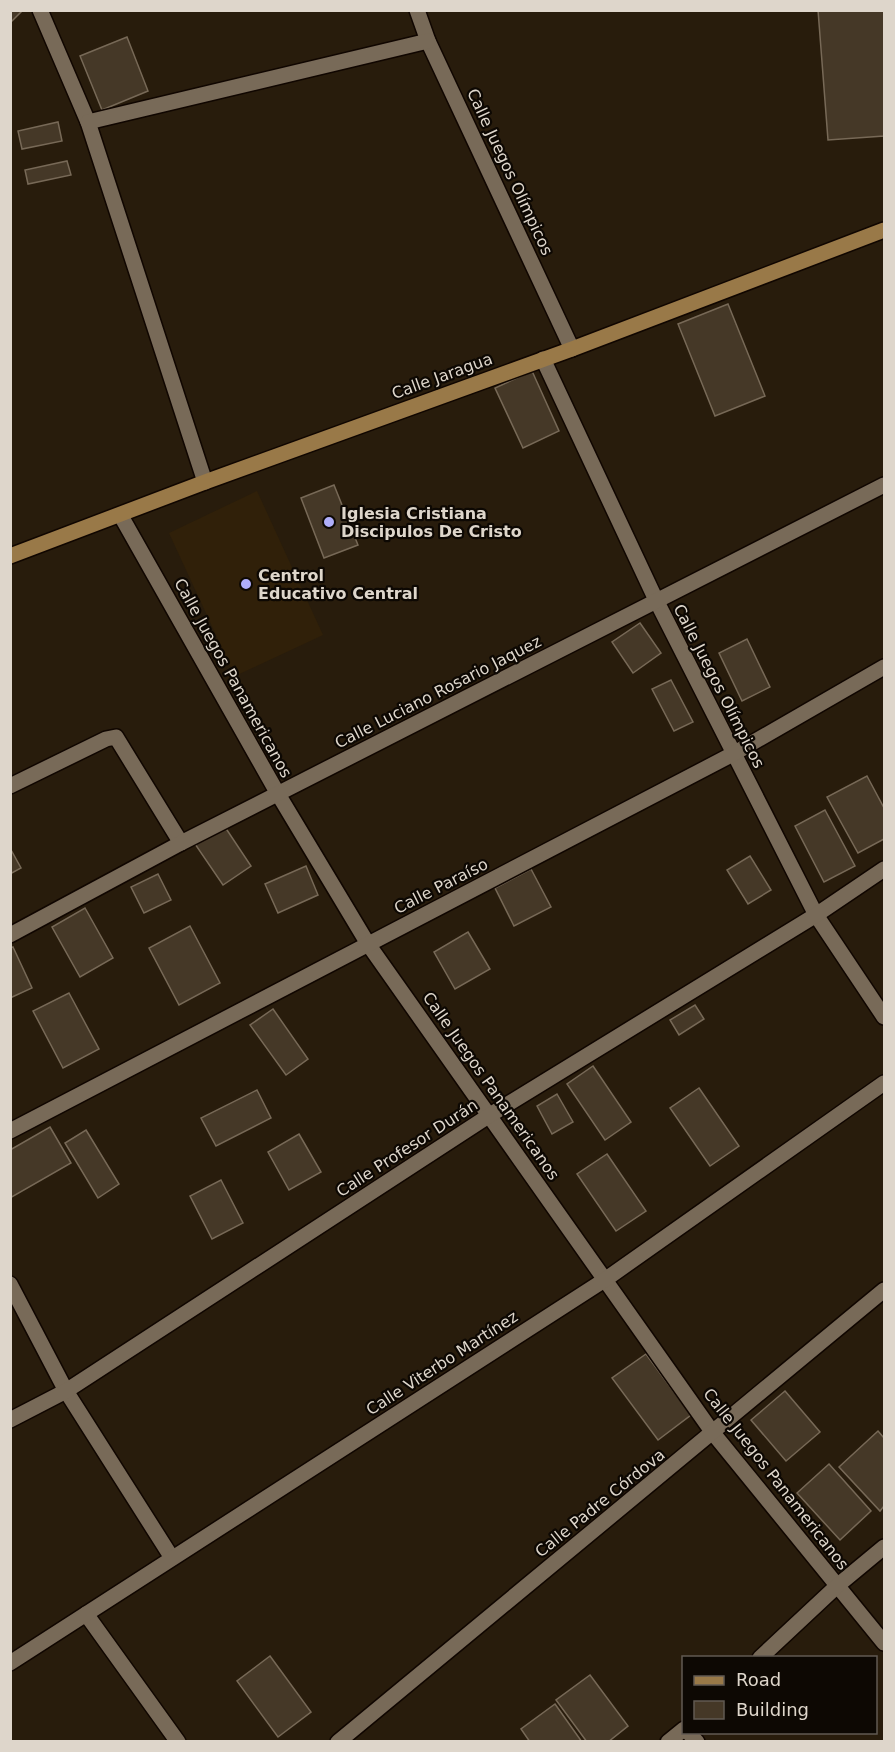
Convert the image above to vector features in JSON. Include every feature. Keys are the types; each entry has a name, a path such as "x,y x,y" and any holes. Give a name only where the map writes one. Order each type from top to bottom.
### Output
{"street":[{"path":"40,10 88,122 205,482"},
{"name":"Calle Juegos Olímpicos","path":"417,10 428,41 572,349"},
{"path":"88,122 428,41"},
{"name":"Calle Jaragua","path":"10,556 121,516 205,482 572,349 885,230"},
{"name":"Calle Juegos Olímpicos","path":"543,359 656,600 816,915 885,1017"},
{"name":"Calle Luciano Rosario Jaquez","path":"10,935 181,843 885,484"},
{"name":"Calle Juegos Panamericanos","path":"121,516 278,794 368,944 713,1433 885,1643"},
{"name":"Calle Paraíso","path":"10,1131 733,754 885,667"},
{"path":"10,786 106,739 116,738 181,843"},
{"name":"Calle Profesor Durán","path":"10,1420 66,1391 490,1115 816,915 885,869"},
{"name":"Calle Viterbo Martínez","path":"10,1663 606,1279 885,1083"},
{"path":"10,1284 66,1391 172,1558"},
{"name":"Calle Padre Córdova","path":"338,1742 885,1290"},
{"path":"762,1656 837,1586 885,1547"},
{"path":"86,1614 178,1742"},
{"path":"668,1742 682,1731"}],"shaded area":[{"name":"Centrol Educativo Central","path":"257,491 323,635 235,676 169,533"}],"building":[{"path":"10,10 23,10 10,23"},
{"path":"818,10 884,10 884,136 828,140"},
{"path":"127,37 148,91 102,110 80,56"},
{"path":"58,122 62,141 22,149 18,131"},
{"path":"67,161 71,175 28,184 25,170"},
{"path":"728,304 765,396 715,416 678,324"},
{"path":"532,371 559,431 523,448 495,388"},
{"name":"Iglesia Cristiana Discipulos De Cristo","path":"334,485 358,545 324,558 301,498"},
{"path":"640,623 661,653 633,673 612,642"},
{"path":"747,639 770,687 742,701 719,653"},
{"path":"671,680 693,722 674,731 652,689"},
{"path":"867,776 884,808 884,839 858,853 827,797"},
{"path":"825,810 855,866 824,882 795,826"},
{"path":"223,824 251,866 223,885 195,844"},
{"path":"10,848 21,868 10,874"},
{"path":"750,856 771,890 748,904 727,870"},
{"path":"306,866 318,895 278,913 265,884"},
{"path":"531,869 551,907 514,926 495,888"},
{"path":"158,874 171,900 144,913 131,887"},
{"path":"85,908 113,958 80,977 52,927"},
{"path":"190,926 220,983 179,1005 149,948"},
{"path":"468,932 490,969 455,989 434,952"},
{"path":"13,947 32,988 10,998 10,948"},
{"path":"69,993 99,1049 63,1068 33,1011"},
{"path":"695,1005 704,1019 679,1035 670,1020"},
{"path":"273,1009 308,1059 286,1075 250,1025"},
{"path":"593,1066 631,1122 605,1140 567,1084"},
{"path":"699,1088 739,1146 710,1166 670,1108"},
{"path":"257,1090 271,1118 216,1146 201,1118"},
{"path":"557,1094 573,1122 552,1134 537,1106"},
{"path":"50,1127 71,1163 10,1198 10,1150"},
{"path":"86,1130 119,1184 98,1198 65,1143"},
{"path":"299,1134 321,1172 289,1190 268,1152"},
{"path":"607,1154 646,1211 616,1231 577,1174"},
{"path":"221,1180 243,1223 212,1239 190,1196"},
{"path":"646,1354 691,1415 658,1440 612,1378"},
{"path":"785,1391 820,1432 786,1461 751,1420"},
{"path":"878,1431 884,1438 884,1506 880,1511 839,1467"},
{"path":"829,1464 871,1511 840,1540 797,1493"},
{"path":"270,1656 311,1712 278,1737 237,1681"},
{"path":"590,1675 628,1726 608,1742 587,1742 556,1700"},
{"path":"555,1704 582,1742 530,1742 521,1729"}],"place":[{"name":"Iglesia Cristiana Discipulos De Cristo","path":"329,522"},
{"name":"Centrol Educativo Central","path":"246,584"}]}
